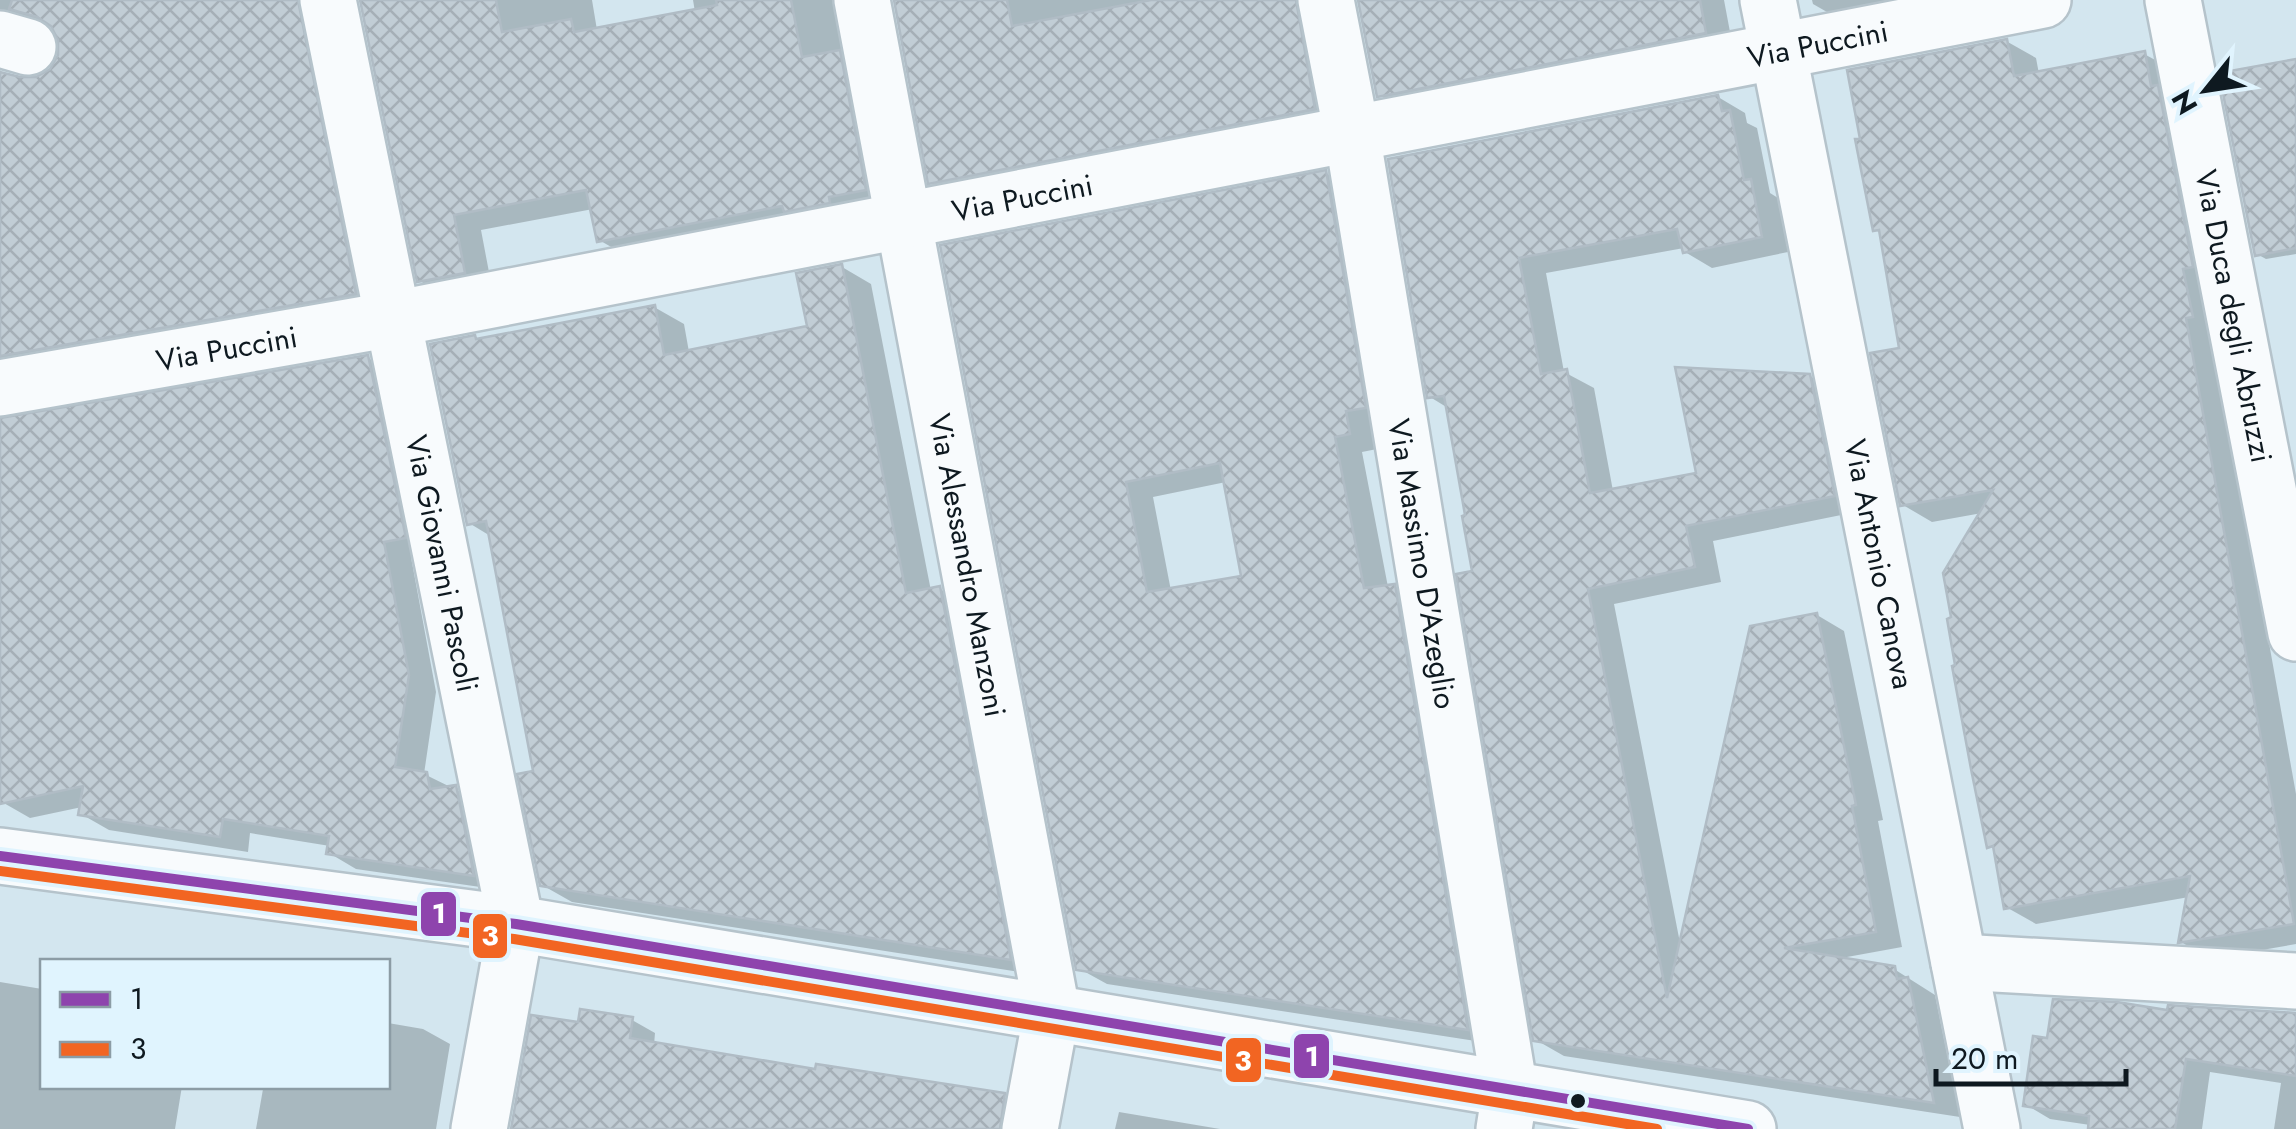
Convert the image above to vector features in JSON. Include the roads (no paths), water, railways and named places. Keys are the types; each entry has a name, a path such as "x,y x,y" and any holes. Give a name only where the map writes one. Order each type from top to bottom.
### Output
{"street":[{"name":"Via Giovanni Pascoli","path":"328,0 516,924 479,1129"},
{"name":"Via Alessandro Manzoni","path":"862,0 1052,1011 1030,1129"},
{"name":"Via Massimo D'Azeglio","path":"1326,0 1352,134 1507,1110"},
{"name":"Via Puccini","path":"0,388 393,319 1352,134 1774,26 2043,0"},
{"name":"Via Duca degli Abruzzi","path":"2173,0 2296,633"},
{"name":"Via Antonio Canova","path":"1774,26 1992,1129"},
{"path":"0,856 516,924 1052,1011 1507,1110 1748,1129"},
{"path":"1959,962 2296,981"}]}
